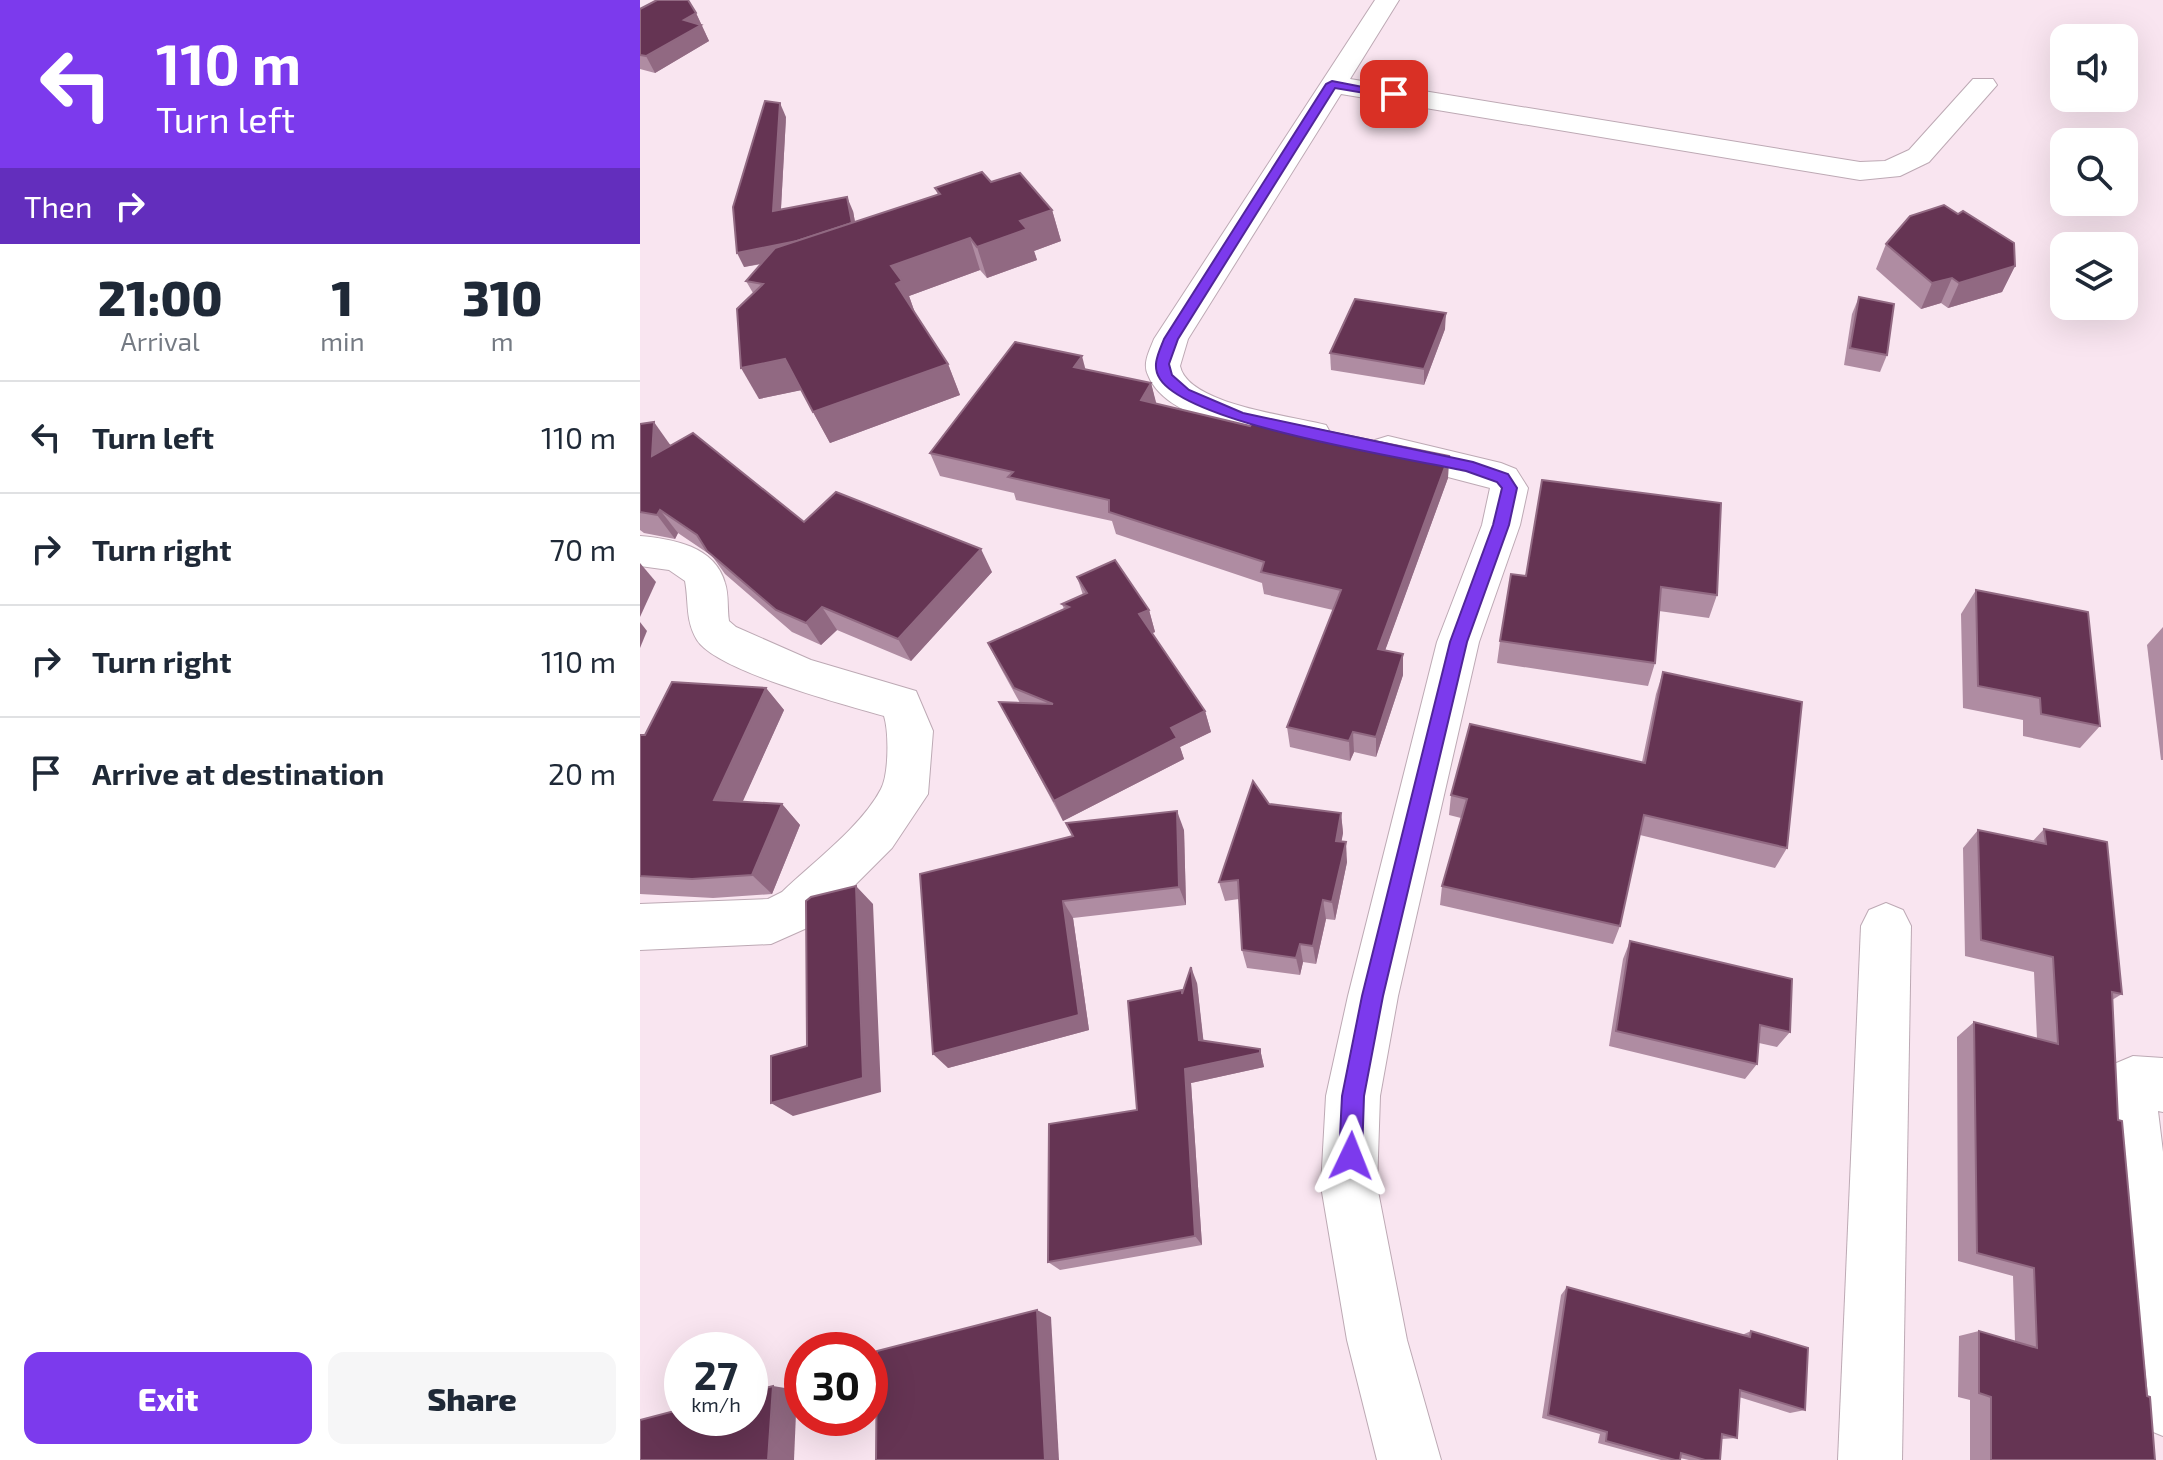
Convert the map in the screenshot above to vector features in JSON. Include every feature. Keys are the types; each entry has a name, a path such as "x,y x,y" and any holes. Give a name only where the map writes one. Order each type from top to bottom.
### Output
{"street":[{"path":"1387,0 1171,339 1162,364 1165,377 1184,394 1239,418 1488,472 1503,478 1509,488 1501,525 1458,642 1373,996 1353,1096 1349,1186 1377,1340 1409,1460"},
{"path":"1332,84 1860,171 1890,170 1919,156 1983,85"},
{"path":"640,551 669,553 704,575 708,591 704,613 716,635 750,653 825,683 901,704 911,731 911,756 905,794 875,833 799,908 771,921 640,927"},
{"path":"1870,1460 1886,926"},
{"path":"2162,1391 2129,1092 2133,1083 2163,1085"}],"building":[{"path":"657,0 688,0 696,13 684,20 701,25 646,56 640,55 640,9"},
{"path":"765,101 780,103 773,211 847,197 852,223 797,241 737,253 733,207"},
{"path":"982,172 991,182 1020,173 1052,210 1020,221 1027,229 977,247 970,238 891,266 902,281 896,284 948,364 813,412 785,359 741,368 737,309 763,284 746,281 775,248 940,194 935,188"},
{"path":"1944,205 1958,214 1963,211 2014,243 2015,266 1959,283 1952,278 1932,283 1886,244 1910,216"},
{"path":"1859,297 1894,304 1887,355 1850,348"},
{"path":"1355,299 1446,313 1424,369 1330,353"},
{"path":"1015,342 1082,356 1074,367 1151,383 1141,400 1250,426 1256,417 1449,456 1378,649 1403,654 1376,737 1353,732 1349,741 1287,727 1341,590 1261,572 1264,562 1109,512 1109,500 1008,477 1013,472 930,453"},
{"path":"654,422 652,456 693,433 804,522 836,492 981,549 898,639 822,607 806,623 776,610 707,551 697,535 660,510 657,515 640,512 640,424"},
{"path":"1542,480 1721,503 1717,595 1661,587 1655,663 1500,641 1511,574 1526,576"},
{"path":"1115,560 1149,610 1139,614 1205,711 1171,728 1177,738 1054,801 999,702 1053,704 1014,688 988,643 1069,607 1062,604 1087,593 1077,577"},
{"path":"1976,590 2088,612 2100,726 2041,714 2040,698 1978,686"},
{"path":"1663,672 1802,702 1787,848 1644,815 1620,926 1442,886 1467,799 1451,795 1470,724 1645,763"},
{"path":"672,682 766,688 714,800 782,804 752,875 692,879 640,876 640,735 645,735"},
{"path":"1253,781 1269,804 1341,813 1336,841 1346,842 1332,902 1323,900 1313,946 1300,944 1296,958 1242,950 1238,880 1219,882"},
{"path":"1177,811 1179,887 1063,901 1079,1015 933,1054 920,874 1073,836 1066,823"},
{"path":"2044,829 2107,842 2122,994 2112,992 2118,1120 2122,1121 2155,1460 1991,1460 1991,1397 1979,1393 1979,1331 2037,1348 2034,1268 1977,1253 1974,1022 2058,1044 2053,957 1981,940 1978,830 2046,844"},
{"path":"856,886 863,1078 771,1103 771,1056 807,1046 806,901"},
{"path":"1630,941 1792,979 1790,1032 1760,1025 1757,1064 1616,1031"},
{"path":"1191,967 1199,1040 1260,1049 1260,1053 1185,1069 1195,1236 1048,1262 1049,1124 1137,1110 1128,1001 1182,990 1182,994"},
{"path":"1567,1287 1750,1337 1751,1331 1808,1348 1805,1410 1740,1390 1737,1438 1722,1434 1720,1460 1705,1460 1681,1453 1680,1460 1675,1460 1606,1441 1607,1432 1548,1415"},
{"path":"1037,1310 1045,1460 876,1460 876,1436 888,1436 888,1348"},
{"path":"773,1386 768,1460 640,1460 640,1420 664,1414 664,1436 768,1436 768,1387"}],"route":[{"path":"1351,1156 1353,1096 1373,996 1458,642 1501,525 1509,488 1503,478 1468,466 1239,418 1184,394 1165,377 1162,364 1171,339 1332,84 1394,94"}]}
